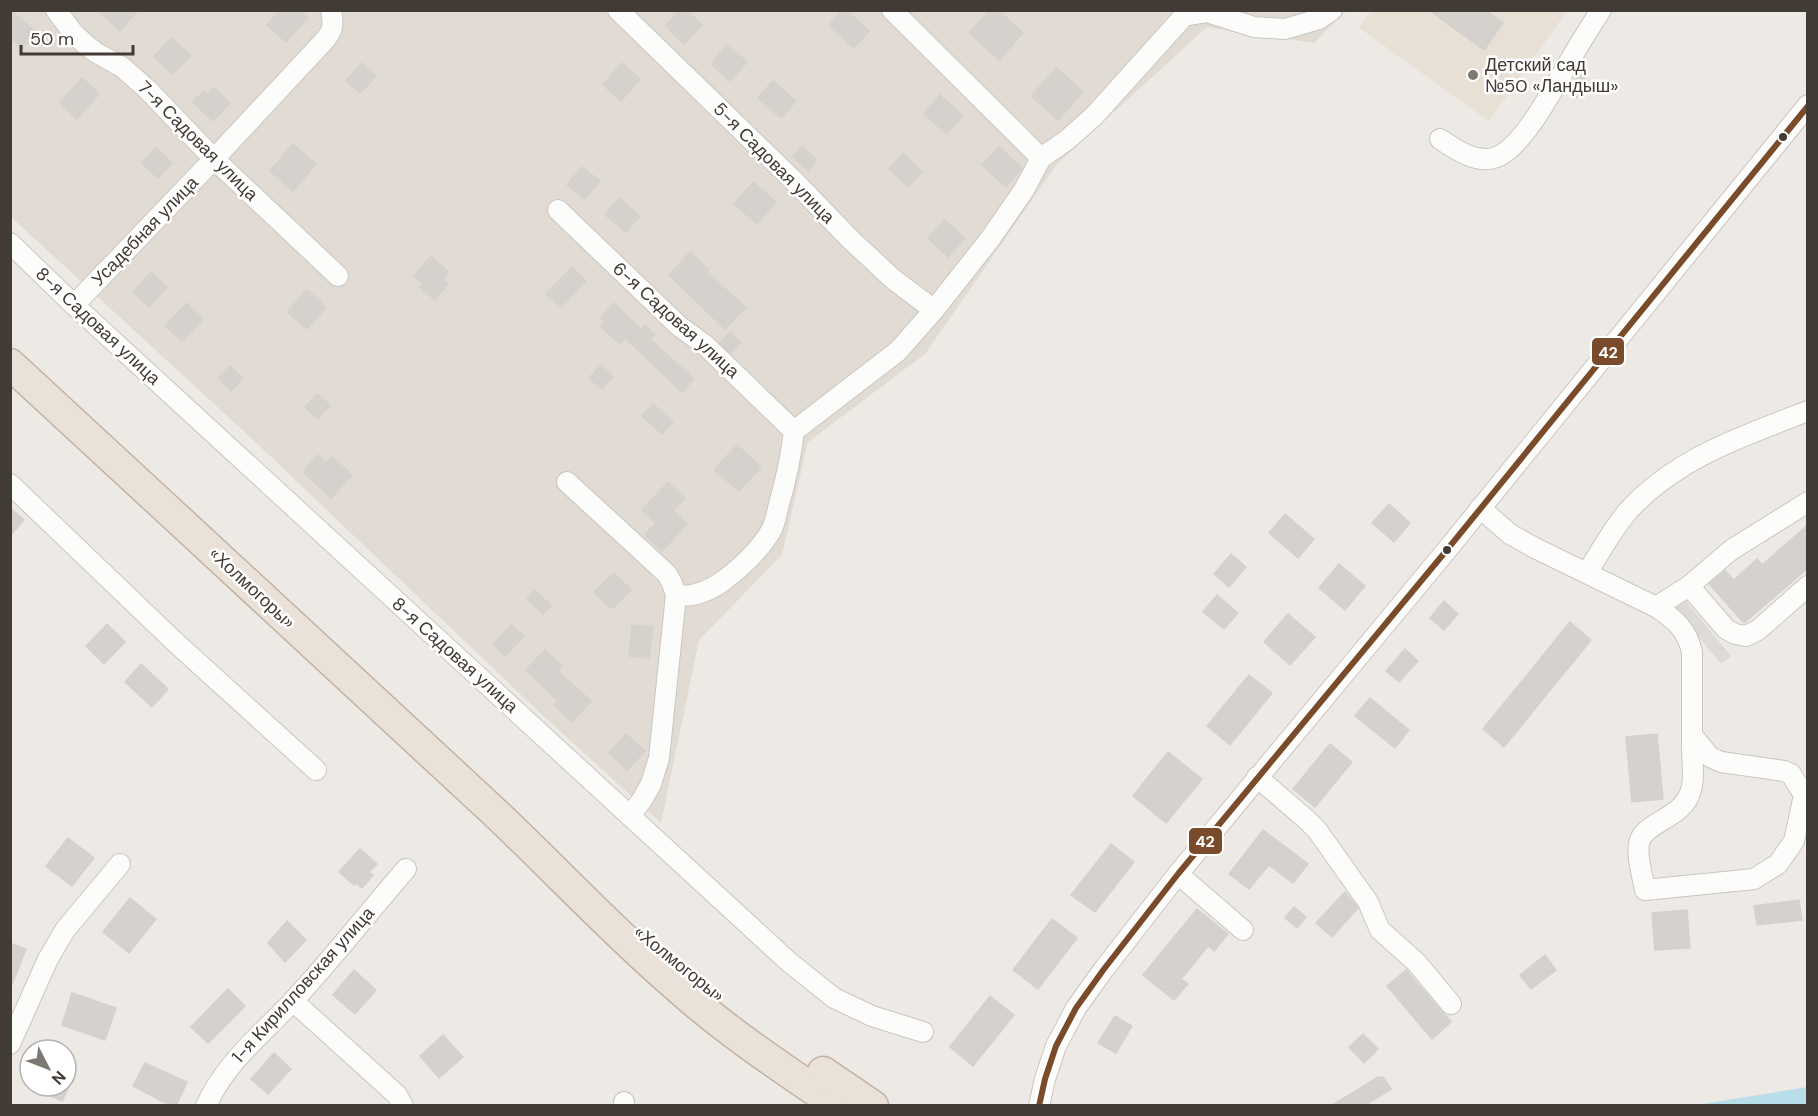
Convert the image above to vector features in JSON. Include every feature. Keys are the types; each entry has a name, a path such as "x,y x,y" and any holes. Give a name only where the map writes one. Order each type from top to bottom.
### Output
{"highway":[{"name":"«Холмогоры»","path":"10,364 493,811 675,986 761,1053 838,1106"},
{"name":"«Холмогоры»","path":"493,811 689,974 788,1048 873,1106"}],"street":[{"name":"7-я Садовая улица","path":"56,10 74,34 95,52 122,67 147,89 214,159 338,276"},
{"name":"5-я Садовая улица","path":"618,10 798,185 850,239 893,279 934,310"},
{"path":"892,10 1041,158"},
{"path":"676,595 688,597 703,593 741,568 761,546 772,528 789,467 794,431 898,351 934,310 1009,212 1041,158 1067,140 1094,116 1181,13 1207,12 1254,27 1285,29 1319,19 1332,10"},
{"path":"1440,139 1458,152 1480,159 1498,157 1516,144 1545,104 1601,10"},
{"name":"Усадебная улица","path":"74,305 324,41 331,33 333,17"},
{"path":"1040,1101 1056,1046 1076,1008 1104,969 1257,777 1480,508 1808,105"},
{"name":"6-я Садовая улица","path":"558,210 679,326 705,345 794,431"},
{"name":"8-я Садовая улица","path":"10,243 74,305 722,902 818,986 834,998 872,1016 923,1032"},
{"path":"1587,573 1610,535 1628,512 1656,484 1703,454 1808,411"},
{"path":"567,482 667,574 676,595 659,758 651,784 630,816"},
{"path":"10,484 175,642 316,770"},
{"path":"1656,607 1689,586 1726,554 1808,502"},
{"path":"1480,508 1510,534 1672,617 1689,640 1692,652 1692,735 1692,789 1687,801 1676,813 1647,831 1640,839 1638,849 1645,890 1754,879 1778,864 1794,841 1806,794 1791,774 1721,762 1710,756 1692,735"},
{"path":"1689,586 1726,629 1746,636 1758,630 1808,586"},
{"path":"1257,777 1317,830 1368,903 1380,930 1416,962 1451,1004"},
{"path":"10,1044 48,959 65,930 120,864"},
{"name":"1-я Кирилловская улица","path":"206,1106 210,1095 238,1056 293,1001 406,869"},
{"path":"1178,874 1243,930"},
{"path":"293,1001 397,1095 403,1106"}],"shaded area":[{"path":"10,11 1346,11 1314,43 1207,27 1057,164 925,354 808,442 782,555 699,640 661,823 538,711 251,438 11,217"},
{"name":"Детский сад №50 «Ландыш»","path":"1371,11 1567,11 1489,121 1359,28"},
{"path":"1685,600 1731,656 1721,664 1675,608"}],"water":[{"path":"1807,1087 1807,1105 1696,1105"}],"building":[{"path":"10,10 37,33 23,48 10,37"},
{"path":"97,10 138,10 120,31"},
{"path":"280,10 299,10 308,18 286,42 267,25"},
{"path":"680,10 687,10 702,25 684,44 665,26"},
{"path":"842,10 846,10 869,31 854,48 829,25"},
{"path":"990,10 998,10 1023,33 999,60 969,33"},
{"path":"1429,10 1486,10 1503,23 1484,50"},
{"path":"171,38 191,55 173,74 154,57"},
{"path":"727,45 747,62 730,81 711,64"},
{"path":"362,63 376,76 360,93 346,81"},
{"path":"622,63 640,79 621,101 603,85"},
{"path":"1057,68 1083,92 1058,120 1031,96"},
{"path":"1578,74 1588,81 1577,98 1567,91"},
{"path":"82,78 99,94 77,119 60,103"},
{"path":"773,81 796,101 781,118 758,98"},
{"path":"214,88 230,103 213,121 193,102 204,91 208,94"},
{"path":"940,95 963,116 947,134 924,114"},
{"path":"293,144 316,164 293,191 270,171"},
{"path":"802,146 817,160 808,171 793,157"},
{"path":"156,147 172,163 158,178 142,163"},
{"path":"999,147 1022,168 1006,187 982,165"},
{"path":"903,153 922,172 908,187 889,169"},
{"path":"582,167 600,181 585,199 567,185"},
{"path":"753,182 776,202 757,224 734,204"},
{"path":"619,198 640,216 626,232 605,215"},
{"path":"945,220 965,238 948,257 928,238"},
{"path":"690,252 709,270 706,272 746,307 725,329 669,275"},
{"path":"431,256 449,272 443,279 448,284 435,300 420,287 423,284 414,276"},
{"path":"572,267 586,281 561,307 546,294"},
{"path":"151,272 167,287 149,307 133,292"},
{"path":"307,290 326,307 307,329 287,312"},
{"path":"187,303 203,319 182,341 165,326"},
{"path":"614,303 641,329 645,325 655,334 650,339 694,379 682,392 625,338 620,344 601,327 605,322 601,318"},
{"path":"730,332 741,342 731,353 720,343"},
{"path":"601,365 613,377 602,389 589,378"},
{"path":"230,366 243,378 231,391 218,378"},
{"path":"317,394 330,405 318,419 305,407"},
{"path":"653,404 673,422 662,434 642,416"},
{"path":"737,445 761,467 739,491 714,470"},
{"path":"318,455 326,463 332,457 352,475 331,498 303,472"},
{"path":"668,482 685,499 673,510 687,524 662,551 645,535 656,523 642,510"},
{"path":"1389,504 1410,523 1394,542 1372,523"},
{"path":"10,508 24,520 10,536"},
{"path":"1285,514 1314,539 1298,558 1269,533"},
{"path":"1808,525 1808,568 1744,623 1709,584 1725,571 1734,580 1757,559 1762,565"},
{"path":"1231,554 1246,567 1229,587 1214,574"},
{"path":"1339,564 1365,586 1345,610 1319,588"},
{"path":"614,573 631,590 614,607 609,607 594,592"},
{"path":"535,590 551,606 543,614 527,599"},
{"path":"1217,595 1238,613 1224,629 1203,612"},
{"path":"1444,601 1458,614 1444,630 1430,618"},
{"path":"1288,614 1315,637 1290,665 1264,642"},
{"path":"1570,622 1591,640 1504,747 1483,729"},
{"path":"107,624 125,642 104,664 86,646"},
{"path":"511,625 524,636 505,656 493,644"},
{"path":"632,625 653,627 649,658 629,656"},
{"path":"1405,649 1418,661 1399,682 1386,671"},
{"path":"545,650 562,666 558,671 591,701 572,722 554,705 558,701 526,670"},
{"path":"141,664 168,689 152,707 125,682"},
{"path":"1249,675 1272,693 1230,745 1207,726"},
{"path":"1370,698 1409,730 1395,748 1355,716"},
{"path":"626,734 645,751 627,770 609,753"},
{"path":"1657,734 1663,799 1632,802 1626,737"},
{"path":"1330,744 1352,762 1315,807 1293,789"},
{"path":"1168,752 1202,779 1166,823 1133,796"},
{"path":"1263,830 1308,864 1293,883 1269,865 1249,889 1229,874"},
{"path":"68,838 94,858 72,886 46,866"},
{"path":"1111,844 1134,862 1095,912 1071,895"},
{"path":"360,849 377,864 369,872 373,875 362,888 356,883 354,885 339,872"},
{"path":"1345,892 1358,908 1332,937 1316,923"},
{"path":"130,898 156,919 129,953 103,932"},
{"path":"1799,900 1802,920 1757,925 1754,906"},
{"path":"1294,907 1306,917 1297,928 1285,918"},
{"path":"1197,909 1228,934 1214,951 1208,946 1181,979 1188,984 1174,1000 1143,975"},
{"path":"1687,910 1690,948 1655,950 1652,913"},
{"path":"1052,919 1077,938 1038,989 1013,970"},
{"path":"287,921 306,940 285,962 268,943"},
{"path":"10,943 26,949 11,987 10,987"},
{"path":"1545,955 1556,970 1531,989 1520,975"},
{"path":"354,970 376,990 355,1014 333,995"},
{"path":"1406,970 1451,1022 1432,1039 1387,986"},
{"path":"228,989 245,1006 208,1043 191,1027"},
{"path":"72,993 116,1008 105,1040 62,1025"},
{"path":"990,996 1014,1015 973,1066 950,1047"},
{"path":"1115,1016 1132,1026 1116,1053 1098,1043"},
{"path":"1363,1034 1378,1049 1364,1063 1349,1047"},
{"path":"443,1035 463,1057 439,1078 420,1056"},
{"path":"274,1053 291,1069 268,1094 251,1079"},
{"path":"145,1063 187,1082 176,1106 171,1106 133,1086"},
{"path":"1378,1077 1383,1077 1391,1089 1364,1106 1331,1106"}],"transit line":[{"name":"42","path":"1039,1106 1056,1046 1076,1008 1104,969 1178,874 1446,551 1808,106"}],"place":[{"name":"Детский сад №50 «Ландыш»","path":"1473,75"}]}
